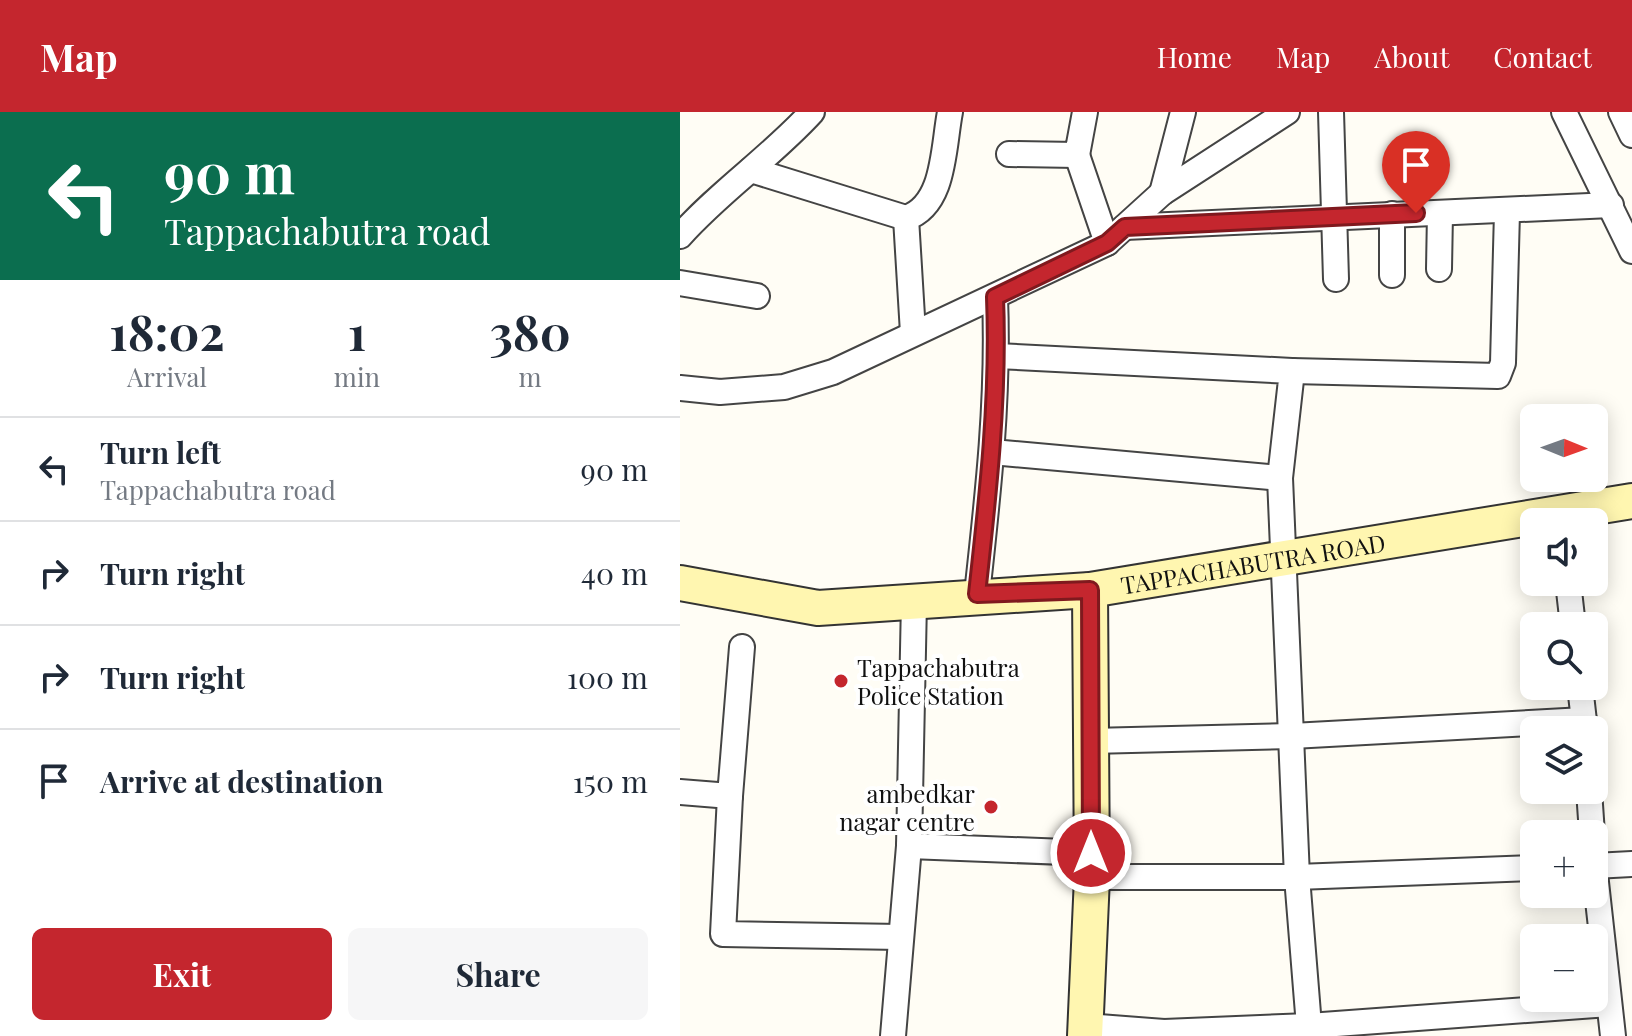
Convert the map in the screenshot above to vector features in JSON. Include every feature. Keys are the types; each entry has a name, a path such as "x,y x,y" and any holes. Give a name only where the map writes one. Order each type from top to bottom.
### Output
{"main road":[{"name":"TAPPACHABUTRA ROAD","path":"1598,508 1632,501"},
{"name":"TAPPACHABUTRA ROAD","path":"680,583 818,608 977,594 1090,590 1520,522"},
{"path":"1086,1031 1091,865 1090,590"}],"street":[{"path":"680,236 704,208 751,170 807,112"},
{"path":"751,170 906,218 922,213 934,196 950,112"},
{"path":"1085,112 1077,155 1116,235"},
{"path":"1162,193 1183,112"},
{"path":"680,388 720,392 784,387 833,372 995,297 1116,235 1162,193 1287,112"},
{"path":"1331,112 1336,279"},
{"path":"1564,112 1632,251"},
{"path":"1621,112 1632,135"},
{"path":"1009,154 1077,155"},
{"path":"1116,235 1334,215 1507,212 1611,205"},
{"path":"997,356 1292,371 1498,376 1503,363 1507,212"},
{"path":"1439,269 1440,213"},
{"path":"1392,214 1392,275"},
{"path":"906,218 913,333"},
{"path":"680,283 757,296"},
{"path":"977,594 992,452 997,356 995,297"},
{"path":"1292,371 1280,478 1286,560 1297,877 1309,1026"},
{"path":"992,452 1280,478"},
{"path":"893,1036 909,846 914,601"},
{"path":"742,647 723,934 901,937"},
{"path":"1091,741 1520,727"},
{"path":"680,792 730,796"},
{"path":"909,846 1091,865 1297,877 1520,869"},
{"path":"1608,865 1632,864"},
{"path":"1599,908 1613,1036"},
{"path":"1086,1031 1164,1034 1609,1004"}],"place":[{"name":"Tappachabutra Police Station","path":"841,681"},
{"name":"ambedkar nagar centre","path":"991,807"}],"route":[{"path":"1091,853 1090,590 977,594 992,452 997,356 995,297 1107,243 1125,227 1416,213"}]}
